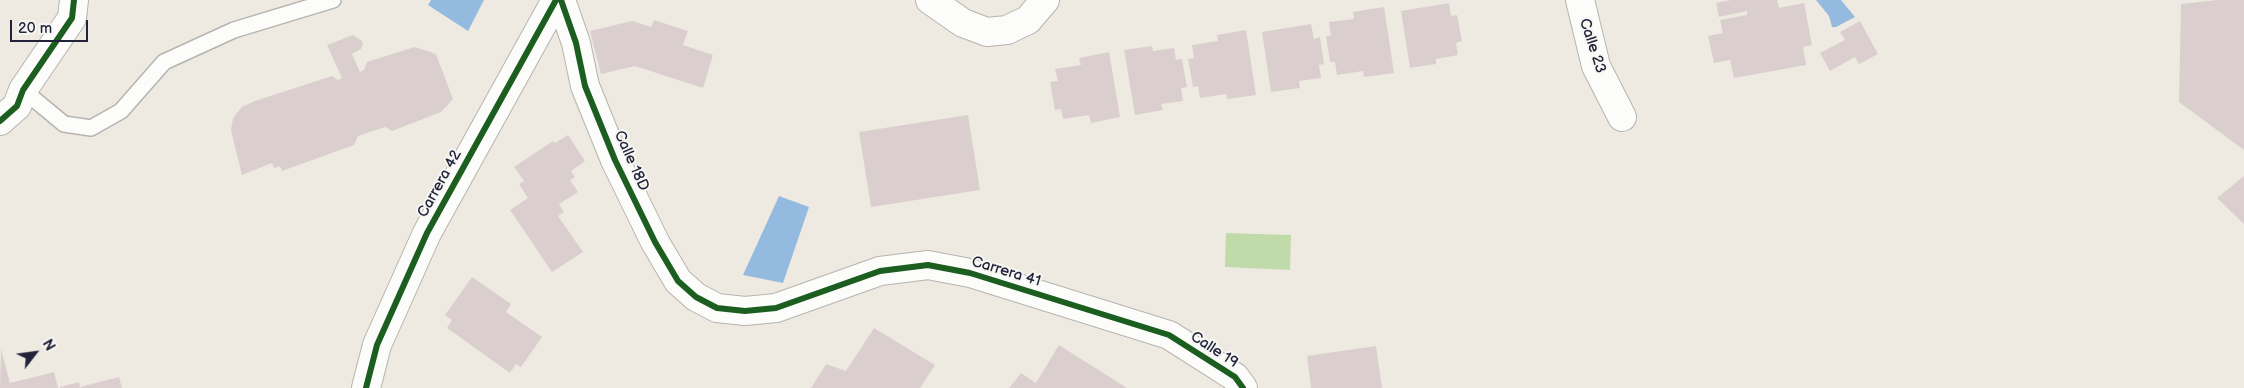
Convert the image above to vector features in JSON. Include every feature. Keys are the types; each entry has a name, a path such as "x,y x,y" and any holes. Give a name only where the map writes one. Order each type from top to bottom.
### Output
{"street":[{"path":"0,121 17,106 22,90 72,18 74,0"},
{"name":"Carrera 42","path":"366,388 377,346 427,233 556,0"},
{"name":"Calle 18D","path":"561,0 576,42 585,86 616,160 655,242 678,281 696,297 717,308"},
{"path":"930,0 963,23 987,32 1007,30 1028,20 1045,0"},
{"name":"Calle 23","path":"1580,0 1596,66 1622,117"},
{"name":"Carrera 41","path":"717,308 745,311 776,308 880,271 928,266 970,273 1169,335"},
{"name":"Calle 19","path":"1169,335 1235,377 1244,388"}],"lane":[{"path":"22,90 64,124 91,128 121,110 164,62 234,30 333,0"}],"green space":[{"path":"1226,233 1291,235 1290,270 1225,267"}],"water":[{"path":"431,0 484,0 468,31 428,5"},
{"path":"1816,0 1841,0 1855,17 1836,27 1832,27 1829,16"},
{"path":"779,196 809,207 783,283 743,275"}],"building":[{"path":"1731,0 1777,0 1779,8 1804,3 1812,45 1803,47 1806,65 1734,78 1730,60 1714,63 1708,36 1723,33 1720,20 1747,15 1747,11 1719,17 1716,3"},
{"path":"2217,0 2244,0 2244,150 2179,102 2181,4"},
{"path":"1449,3 1451,16 1457,15 1462,41 1456,43 1458,55 1436,59 1436,64 1410,68 1401,11"},
{"path":"1384,7 1394,73 1364,77 1363,71 1337,75 1335,62 1330,62 1326,36 1331,36 1329,22 1354,19 1353,12"},
{"path":"654,20 688,31 683,45 713,55 703,88 635,66 601,74 590,31 632,21 651,27"},
{"path":"1860,21 1878,54 1859,64 1855,57 1830,71 1820,53 1845,40 1840,32"},
{"path":"1311,24 1314,39 1320,37 1324,64 1319,65 1321,78 1299,81 1300,88 1271,92 1262,32"},
{"path":"1246,30 1256,95 1227,99 1226,94 1200,98 1198,86 1193,87 1188,59 1194,58 1192,45 1218,41 1217,35"},
{"path":"353,35 361,40 363,44 361,49 352,54 360,72 364,70 367,62 415,47 436,54 453,99 441,112 392,131 385,127 358,136 354,145 282,171 280,166 274,168 272,163 242,175 231,130 233,118 242,107 255,101 332,76 338,80 342,78 327,45"},
{"path":"1152,46 1153,51 1174,48 1176,60 1182,59 1187,87 1181,88 1183,101 1161,104 1163,110 1135,115 1124,50"},
{"path":"1109,52 1120,117 1091,123 1089,115 1063,119 1061,109 1055,110 1050,82 1058,81 1055,69 1081,65 1079,58"},
{"path":"968,115 980,190 871,207 859,132"},
{"path":"568,135 585,161 571,171 575,177 570,180 578,192 559,204 564,212 558,216 583,252 552,272 510,210 528,198 519,184 524,181 514,167 553,141 555,143"},
{"path":"2244,176 2244,224 2217,198"},
{"path":"472,277 511,304 506,312 542,337 521,367 516,364 510,373 447,328 452,320 445,315"},
{"path":"874,328 935,365 920,388 811,388 826,364 846,371"},
{"path":"1059,345 1127,388 1009,388 1021,373 1036,383"},
{"path":"1376,346 1382,388 1311,388 1307,356"},
{"path":"1,349 10,383 54,372 58,388 0,388"},
{"path":"119,377 122,388 80,387"},
{"path":"79,382 80,388 60,388 60,387"}],"cycle path":[{"path":"0,121 17,106 23,90 72,18 74,0"},
{"path":"366,388 377,345 427,233 556,0"},
{"path":"561,0 576,43 585,86 615,160 655,242 678,281 696,297 717,308 745,311 776,308 880,271 928,265 970,273 1169,335 1235,377 1243,388"}]}
